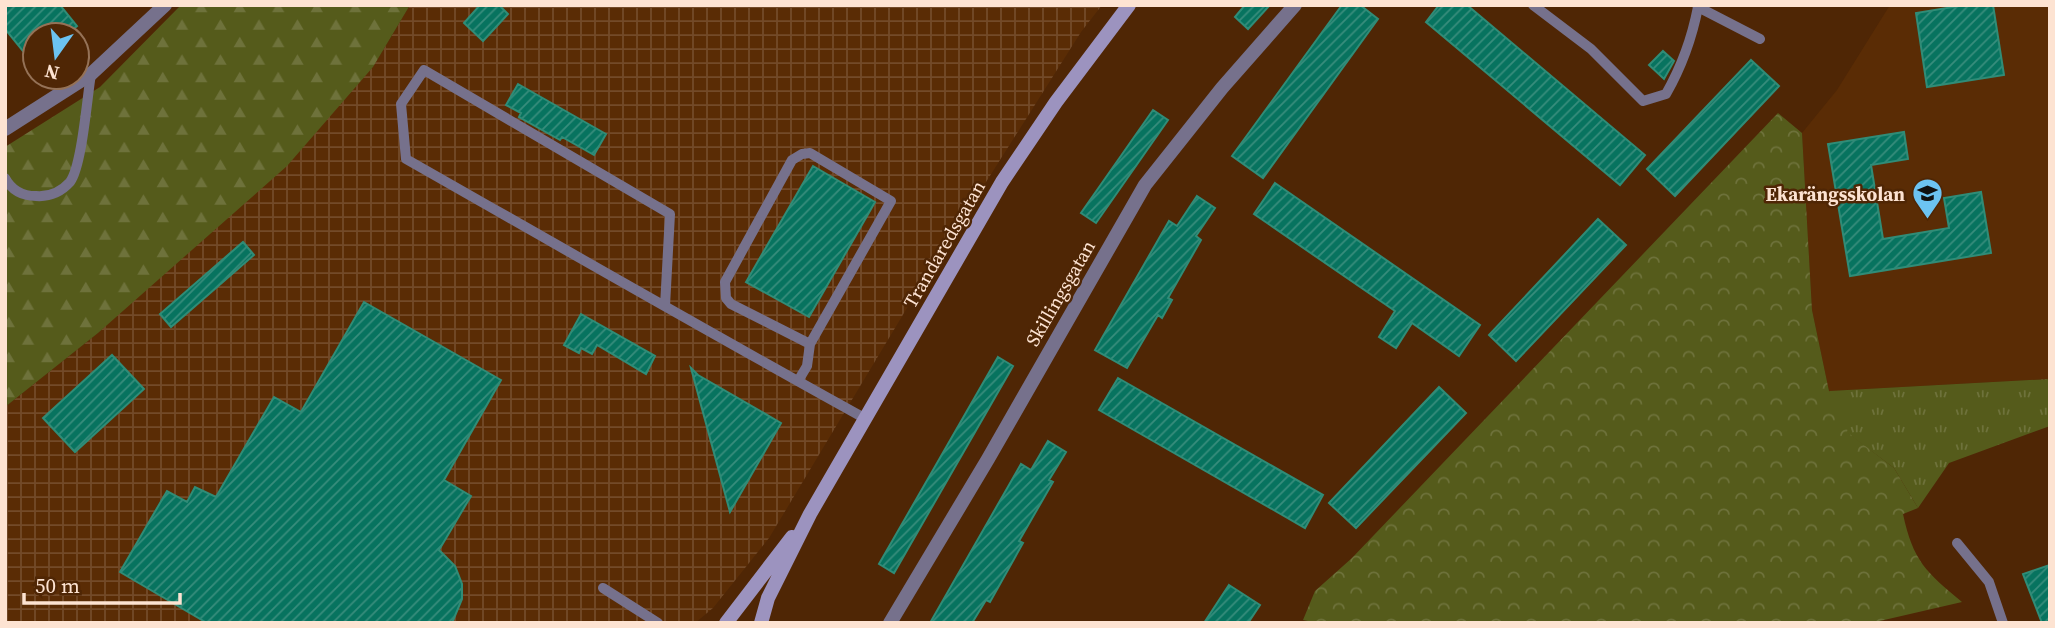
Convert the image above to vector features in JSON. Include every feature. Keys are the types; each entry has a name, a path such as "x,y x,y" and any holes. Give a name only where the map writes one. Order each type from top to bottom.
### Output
{"street":[{"path":"91,75 165,5"},
{"name":"Trandaredsgatan","path":"761,623 768,598 810,513 1002,183 1056,102 1129,5"},
{"name":"Skillingsgatan","path":"890,623 998,442 1145,185 1222,88 1295,5"},
{"path":"5,130 66,91"},
{"name":"Trandaredsgatan","path":"726,623 810,513"}],"lane":[{"path":"1533,5 1591,49 1643,102 1666,94 1688,46 1698,6 1760,39"},
{"path":"665,306 670,214 424,70 401,104 406,159 665,306 866,419"},
{"path":"5,178 9,186 24,196 49,197 68,185 76,169 88,91"},
{"path":"798,381 807,366 810,344 891,201 810,153 802,153 792,160 725,282 726,298 731,304 810,344"},
{"path":"1957,543 1989,582 2003,623"},
{"path":"603,588 658,623"}],"shaded area":[{"path":"410,5 1102,5 1081,32 919,288 769,538 713,608 695,623 5,623 5,407 98,333 373,67"},
{"name":"Ekarängsskolan","path":"1890,5 2050,5 2050,379 1829,391 1812,310 1802,133 1837,90"}],"green space":[{"path":"181,5 410,5 373,67 287,166 98,333 5,407 5,147 100,87"},
{"path":"1778,113 1802,133 1812,310 1829,391 1850,417 1847,432 1894,468 1918,508 1903,514 1917,555 1930,573 1962,602 1871,623 1318,623 1303,620 1315,591 1352,558"},
{"path":"2050,379 2050,426 1949,463 1918,508 1894,468 1846,432 1829,391"}],"building":[{"path":"5,5 60,5 73,21 21,21 21,49 5,29"},
{"path":"480,5 499,5 508,14 483,41 464,23"},
{"path":"1245,5 1270,5 1248,29 1235,17"},
{"path":"1342,5 1360,5 1378,19 1263,178 1232,156"},
{"path":"1439,5 1467,5 1645,155 1620,185 1426,22"},
{"path":"1965,5 1993,5 2004,75 1927,87 1916,13"},
{"path":"1663,51 1674,61 1664,79 1649,65"},
{"path":"1751,60 1779,86 1675,196 1647,169"},
{"path":"518,84 606,134 594,155 519,117 521,113 506,105"},
{"path":"1153,110 1168,120 1096,223 1081,213"},
{"path":"1904,132 1908,159 1871,165 1883,239 1949,228 1944,198 1981,192 1991,253 1850,276 1828,144"},
{"path":"813,166 875,202 809,317 746,282"},
{"path":"1275,183 1480,325 1459,356 1412,323 1396,348 1379,337 1395,311 1254,214"},
{"path":"1197,196 1215,208 1196,236 1201,240 1168,298 1172,300 1162,318 1158,315 1127,368 1095,350 1169,221 1177,226"},
{"path":"1598,219 1626,245 1516,361 1489,335"},
{"path":"243,242 254,255 171,327 160,314"},
{"path":"364,302 501,380 444,480 471,496 439,550 455,566 462,584 462,599 452,623 207,623 120,572 167,491 187,502 195,487 216,497 274,397 301,412"},
{"path":"581,314 655,356 646,374 597,345 592,354 581,348 579,353 564,345"},
{"path":"112,355 144,389 75,452 43,418"},
{"path":"998,357 1013,366 894,573 879,564"},
{"path":"691,368 698,375 781,423 730,512"},
{"path":"1118,378 1323,495 1305,528 1099,410"},
{"path":"1439,387 1466,413 1356,528 1329,503"},
{"path":"1048,441 1066,452 1049,480 1053,482 1019,541 1023,543 990,602 986,600 972,623 930,623 1021,464 1031,470"},
{"path":"2050,565 2050,623 2042,623 2023,574"},
{"path":"1229,585 1260,605 1248,623 1204,623"}],"place":[{"name":"Ekarängsskolan","path":"1928,221"}]}
